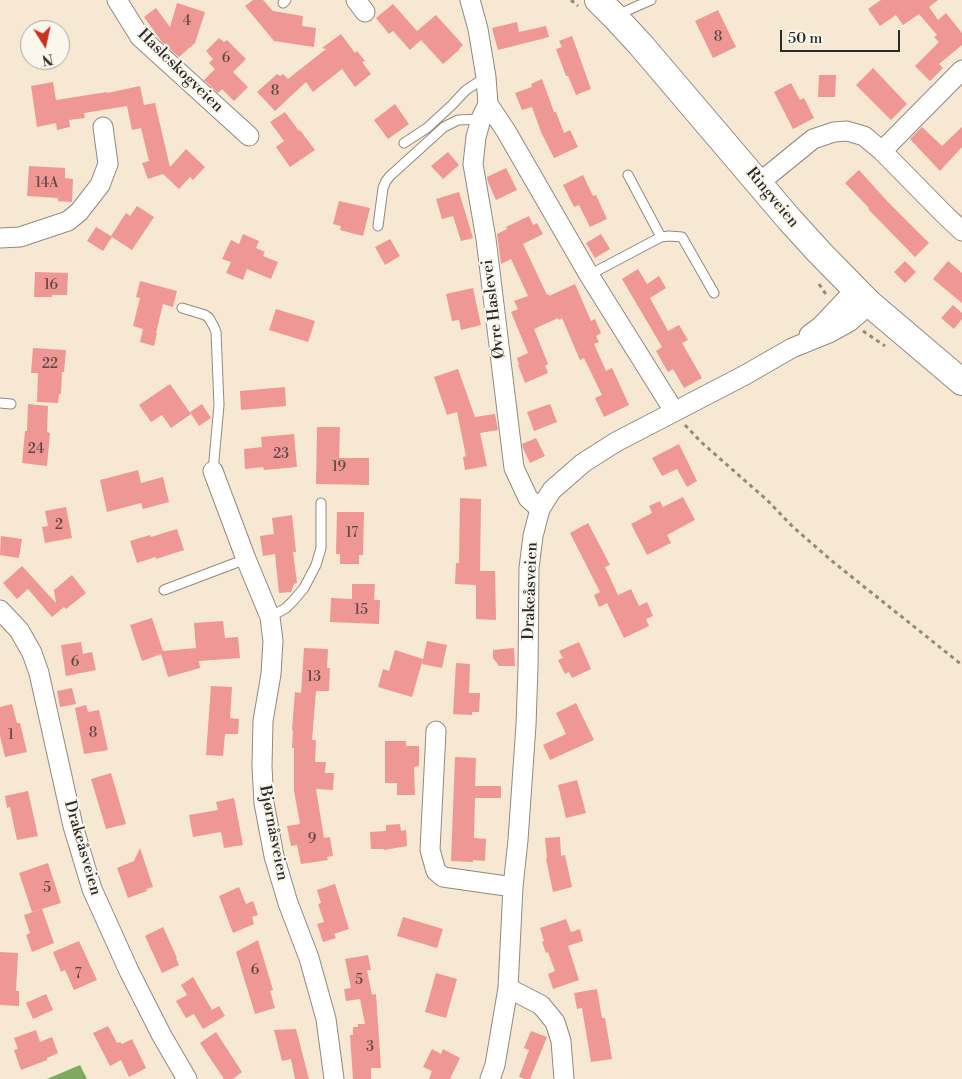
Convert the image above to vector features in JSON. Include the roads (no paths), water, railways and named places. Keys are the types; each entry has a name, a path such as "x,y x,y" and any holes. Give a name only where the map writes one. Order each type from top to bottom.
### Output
{"main road":[{"name":"Ringveien","path":"606,8 640,44 819,252 863,296 962,382"}],"street":[{"name":"Hasleskogveien","path":"117,0 140,37 249,136"},
{"name":"Øvre Haslevei","path":"470,0 478,29 486,77 484,111 476,137 473,164 486,239 514,468 528,498 540,509"},
{"path":"882,150 962,70"},
{"name":"Øvre Haslevei","path":"484,111 506,131 589,275 674,411"},
{"path":"0,238 20,236 68,221 79,212 100,185 108,164 103,127"},
{"path":"759,183 813,139 834,132 848,130 864,136 882,150 943,214 962,231"},
{"name":"Drakeåsveien","path":"490,1079 496,1057 508,988 513,887 526,716 529,568 533,536 540,509 552,490 583,463 616,442 745,375 792,348 829,333 849,322 863,296"},
{"name":"Bjørnåsveien","path":"213,471 270,617 273,640 272,674 263,721 262,767 264,803 274,856 288,904 309,958 326,1020 334,1079"},
{"name":"Drakeåsveien","path":"0,610 19,630 32,653 39,673 73,826 92,889 129,971 187,1079"},
{"path":"436,731 430,850 436,871 443,878 513,887"},
{"path":"508,988 541,1005 555,1022 561,1041 564,1079"}],"lane":[{"path":"606,8 650,0"},
{"path":"404,144 426,128 466,90 486,77"},
{"path":"378,226 383,188 390,176 444,127 484,111"},
{"path":"628,175 661,237"},
{"path":"589,275 661,237 682,237 714,293"},
{"path":"182,308 205,315 216,332 219,405 213,471"},
{"path":"0,403 11,404"},
{"path":"270,617 286,608 293,601 304,588 316,566 321,548 321,502"},
{"path":"164,590 246,559"}]}
